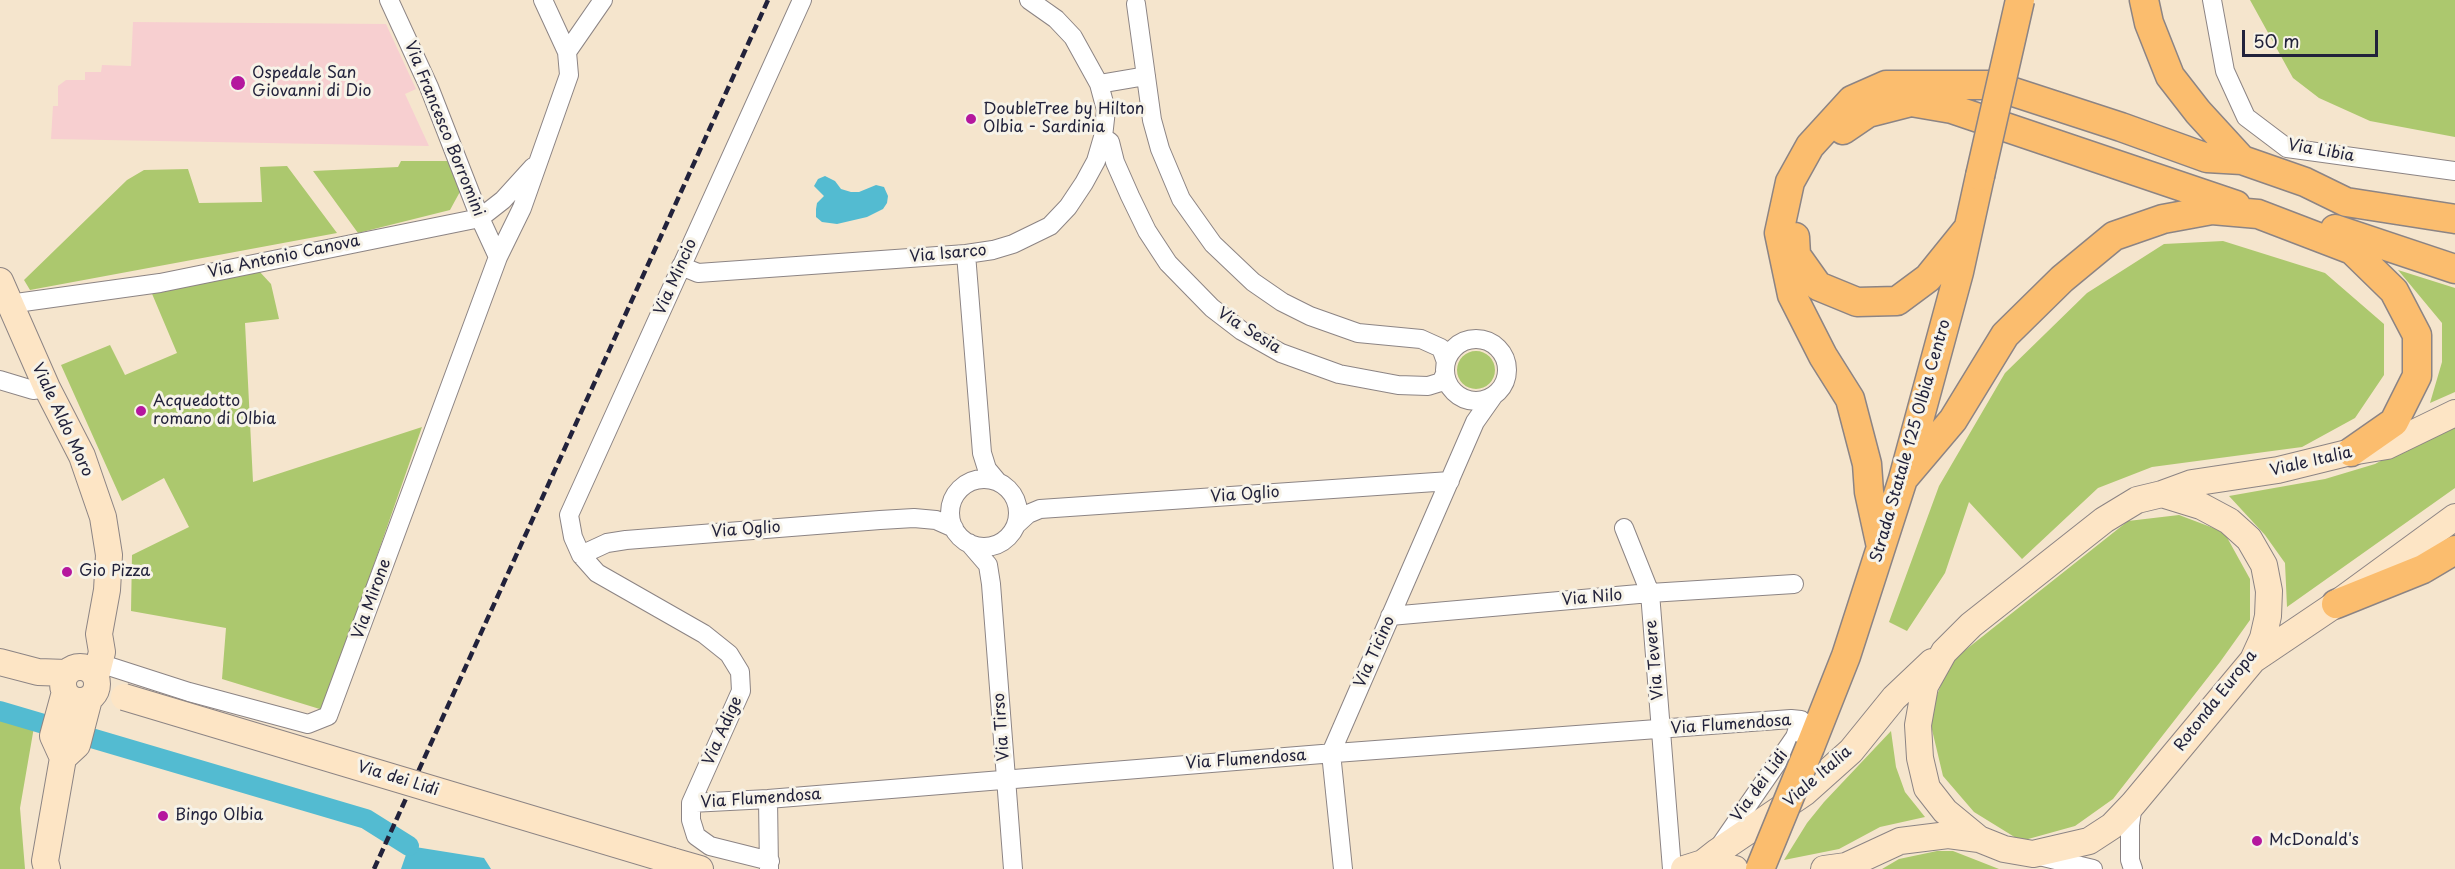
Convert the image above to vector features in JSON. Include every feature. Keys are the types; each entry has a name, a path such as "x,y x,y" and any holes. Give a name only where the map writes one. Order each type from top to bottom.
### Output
{"main road":[{"name":"Strada Statale 125 Olbia Centro","path":"1760,869 1846,656 1903,479 1959,272 1966,231 2020,0"},
{"path":"2144,0 2149,23 2170,76 2198,112 2242,160"},
{"path":"1949,84 1987,103 2056,130 2246,199 2455,269"},
{"path":"1881,547 1869,492 1867,464 1850,399 1823,356 1792,295 1779,233 1790,182 1810,146 1852,100 1886,85 1992,85 2207,158 2242,160 2305,182 2346,202 2455,219"},
{"path":"1966,231 1928,278 1897,301 1857,302 1818,286 1796,255 1795,222 1802,188 1831,138 1868,113 1911,102 1952,109 2206,194 2352,250 2394,291 2417,335 2417,376 2394,422 2351,452"},
{"path":"2305,182 2455,199"},
{"path":"1903,479 1953,420 2005,335 2062,279 2114,236 2163,219 2212,210 2258,214"},
{"name":"Viale Aldo Moro","path":"4,293 47,388 82,456 103,517 109,555 107,590 99,634 79,651 79,687 64,746 45,861 46,869"},
{"name":"Viale Italia","path":"2162,494 2192,483 2278,470 2351,452 2387,446 2455,413"},
{"name":"Rotonda Europa","path":"2162,494 2201,506 2229,521 2249,539 2264,565 2269,591 2268,616 2263,638 2253,660 2133,804 2112,826 2090,841 2033,854 2004,849 1979,839 1945,811 1927,788 1920,758 1917,725 1925,686 1944,652 1971,625 2104,520 2137,500 2162,494"},
{"path":"2253,660 2336,604 2455,517"},
{"path":"2336,604 2423,569 2455,550"},
{"name":"Viale Italia","path":"1701,861 1804,794 1851,751 1894,698 1944,652"},
{"name":"Via dei Lidi","path":"10,665 48,684 79,687 124,698 700,869"},
{"path":"1824,869 1846,866 1900,841 1948,835 1979,839"},
{"path":"1701,861 1735,869"}],"street":[{"name":"Via Francesco Borromini","path":"389,0 429,87 480,218 498,257"},
{"path":"543,0 567,52"},
{"path":"567,52 603,0"},
{"name":"Via Mincio","path":"581,555 573,537 569,515 802,0"},
{"name":"Via Isarco","path":"681,266 698,273 966,254 1013,244 1050,226 1068,207 1096,160 1103,137 1106,110 1099,84 1072,38 1056,20 1029,0"},
{"name":"Via Libia","path":"2212,0 2225,71 2246,117 2287,148 2455,171"},
{"path":"1136,4 1152,120 1169,174 1195,221 1230,262 1253,282 1282,302 1310,316 1358,333 1421,339 1441,348 1447,381 1457,394 1464,414 1465,444"},
{"name":"Via Mirone","path":"79,687 189,692 308,724 328,716 498,257 522,208 569,75 567,52"},
{"path":"1099,84 1146,76"},
{"name":"Via Sesia","path":"1103,137 1110,142 1115,162 1130,196 1168,263 1212,308 1242,331 1281,353 1339,374 1380,382 1428,386 1441,382 1446,368"},
{"name":"Via Antonio Canova","path":"4,293 160,282 480,218 502,200 537,162"},
{"path":"966,254 982,453 980,467 974,480 956,494 951,503 950,516 960,537 969,543 979,547 1001,543"},
{"path":"1446,368 1450,352 1466,341 1476,339 1495,345 1506,361 1507,371 1501,389 1494,395 1475,401 1457,394"},
{"path":"0,380 33,390 47,388"},
{"name":"Via Ticino","path":"1343,869 1331,753 1475,422 1494,395"},
{"path":"982,453 987,469 997,481 1010,490 1016,501 1018,513 1016,525"},
{"path":"974,480 997,481"},
{"name":"Via Oglio","path":"1040,509 1450,481"},
{"path":"1016,501 1040,509"},
{"path":"914,518 951,503"},
{"path":"991,584 995,556 1001,543 1028,514 1040,509"},
{"path":"914,518 936,520 954,528"},
{"name":"Via Oglio","path":"581,555 607,543 626,540 914,518"},
{"name":"Via Tevere","path":"1624,528 1650,593 1672,869"},
{"path":"969,543 988,565 991,584"},
{"name":"Via Adige","path":"581,555 597,573 704,634 729,654 740,672 741,691 691,803"},
{"name":"Via Tirso","path":"991,584 1013,869"},
{"name":"Via Nilo","path":"1390,616 1650,593 1794,584"},
{"name":"Via Flumendosa","path":"691,803 768,799 1331,753 1801,720"},
{"name":"Via dei Lidi","path":"1701,861 1724,837 1795,737 1801,720"},
{"path":"691,803 691,820 696,836 710,846 770,865 768,799"},
{"path":"2133,804 2130,825 2130,860 2133,869"},
{"path":"2033,854 2093,869"}],"shaded area":[{"name":"Ospedale San Giovanni di Dio","path":"133,22 386,24 416,89 405,94 429,146 51,139 53,106 58,106 58,86 66,80 85,80 85,72 101,72 102,65 131,66"}],"green space":[{"path":"2250,0 2455,0 2455,137 2370,121 2319,98 2293,78"},
{"path":"401,161 450,161 462,188 450,210 358,233 313,171 398,167"},
{"path":"287,166 337,233 30,290 24,280 127,180 144,170 188,169 199,203 262,202 260,167"},
{"path":"2223,241 2325,273 2384,324 2384,375 2355,418 2302,447 2152,467 2098,488 2022,559 1969,502 1945,573 1907,631 1889,622 1939,486 2005,373 2087,293 2164,244"},
{"path":"2398,270 2455,288 2455,392 2430,403 2442,362 2442,323"},
{"path":"259,271 271,284 279,319 245,323 253,482 422,427 323,710 222,679 226,628 131,611 132,555 189,527 164,478 122,501 61,365 110,345 125,375 177,353 150,289"},
{"path":"1476,351 1489,357 1495,370 1489,383 1476,389 1463,383 1457,370 1463,357"},
{"path":"2455,421 2455,488 2287,607 2285,563 2265,535 2229,496 2325,479 2375,464"},
{"path":"2179,515 2224,532 2250,579 2250,620 2113,799 2075,826 2021,841 1974,812 1943,776 1929,717 1949,663 2128,521"},
{"path":"0,718 34,727 20,808 25,869 0,869"},
{"path":"1891,731 1896,767 1905,792 1925,817 1880,827 1839,849 1784,860 1807,823 1824,802"},
{"path":"1937,851 1953,851 1999,869 1882,869 1899,859"}],"water":[{"path":"825,176 835,181 841,189 851,192 859,192 876,185 884,187 888,196 887,203 883,209 867,217 837,224 822,222 816,217 816,209 817,203 824,196 814,186 818,179"},
{"path":"409,846 484,858 491,869 401,869"}],"waterway":[{"path":"0,711 366,819 409,846"}],"railway":[{"path":"374,869 768,0"}],"place":[{"name":"Ospedale San Giovanni di Dio","path":"238,83"},
{"name":"DoubleTree by Hilton Olbia - Sardinia","path":"971,119"},
{"name":"Acquedotto romano di Olbia","path":"141,411"},
{"name":"Gio Pizza","path":"67,572"},
{"name":"Bingo Olbia","path":"163,816"},
{"name":"McDonald's","path":"2257,841"}]}
